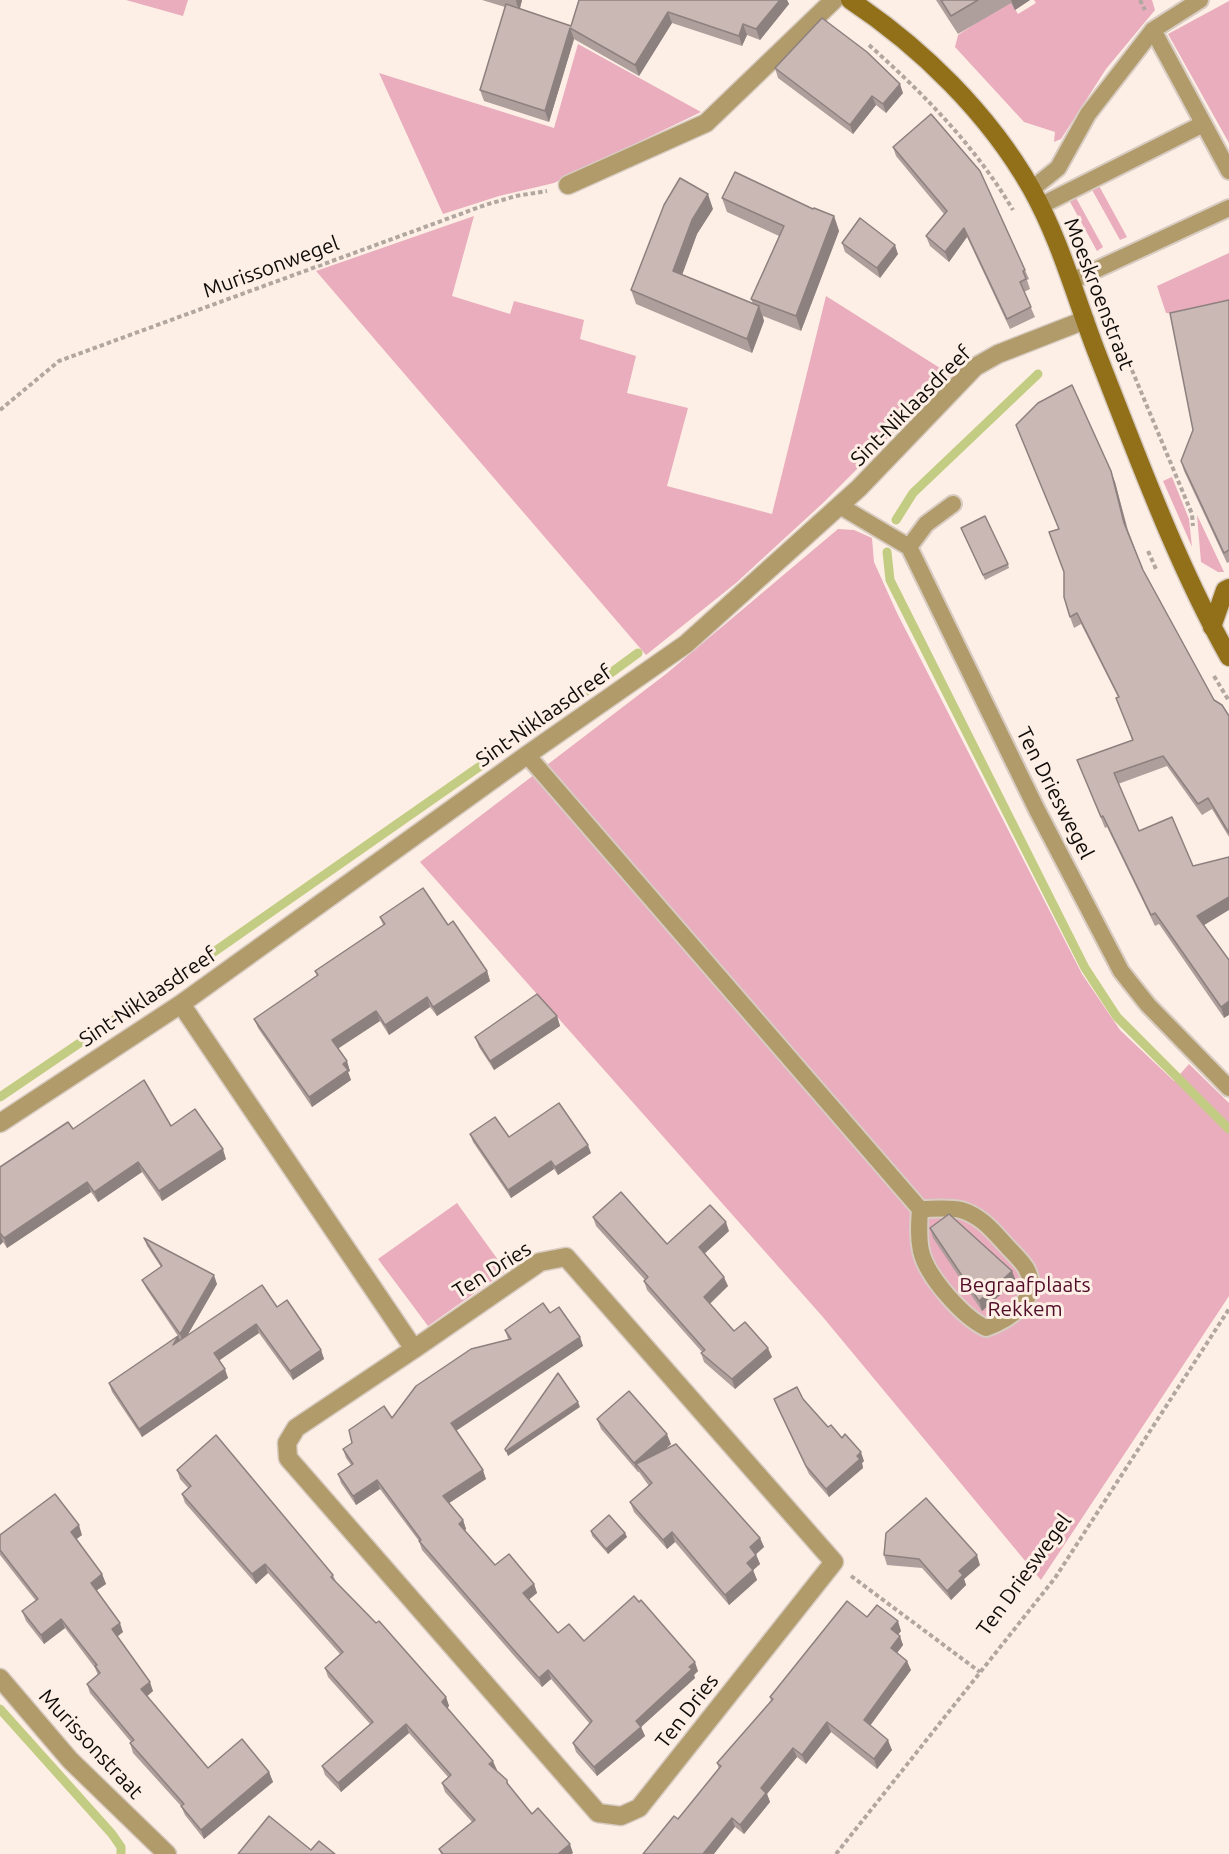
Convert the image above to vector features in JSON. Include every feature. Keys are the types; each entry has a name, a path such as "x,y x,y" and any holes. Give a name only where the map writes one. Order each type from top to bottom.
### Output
{"main road":[{"name":"Moeskroenstraat","path":"850,0 874,16 936,70 982,117 1032,189 1072,281 1085,320 1175,545 1212,627 1229,657"},
{"path":"1212,627 1224,608 1225,590 1229,588"}],"street":[{"path":"568,185 706,123 834,0"},
{"name":"Sint-Niklaasdreef","path":"0,1123 181,1004 527,755 686,644 840,506 975,367 998,354 1085,320"},
{"path":"181,1004 414,1350"},
{"name":"Ten Dries","path":"566,1257 834,1562 639,1808 621,1816 598,1813 288,1458 287,1443 297,1428 414,1350 540,1262 566,1257"},
{"name":"Murissonstraat","path":"0,1678 146,1846 167,1854"}],"lane":[{"path":"1032,189 1059,168 1088,114 1153,30 1200,0"},
{"path":"1153,30 1229,171"},
{"path":"1040,206 1203,124"},
{"path":"1072,281 1229,208"},
{"path":"840,506 909,547 926,524 953,504"},
{"name":"Ten Drieswegel","path":"909,547 1037,810 1121,971 1148,1005 1229,1088"},
{"path":"527,755 920,1209 918,1235 922,1254 930,1272 970,1320 986,1328 1005,1322 1019,1310 1030,1293 1030,1277 1026,1267 983,1221 961,1210 920,1209"}],"path":[{"path":"864,42 938,110 987,168 1018,218"},
{"name":"Murissonwegel","path":"0,410 59,361 485,206 516,196 537,194 568,185"},
{"name":"Ten Drieswegel","path":"836,1854 1055,1578 1229,1308"},
{"path":"834,1562 980,1672"}],"green space":[{"path":"126,0 188,0 183,16"},
{"path":"1034,0 1152,0 1155,10 1106,69 1061,139 1054,142 1055,132 1024,122 955,47 958,35 1010,1 1018,14 1036,3"},
{"path":"1229,1 1229,143 1168,34"},
{"path":"578,44 701,112 554,183 499,196 443,214 379,73 554,128"},
{"path":"1098,184 1127,237 1120,240 1091,188"},
{"path":"1075,196 1103,247 1097,251 1069,200"},
{"path":"474,216 452,296 510,314 514,301 584,320 580,339 636,356 627,393 688,408 667,486 772,514 826,296 951,375 824,502 736,583 646,655 316,271"},
{"path":"1229,253 1229,304 1184,315 1166,313 1157,286"},
{"path":"1172,477 1189,519 1192,547 1163,481"},
{"path":"1197,515 1224,572 1218,572 1201,562"},
{"name":"Begraafplaats Rekkem","path":"838,529 854,530 872,538 874,562 897,613 1082,974 1120,1030 1174,1081 1189,1064 1229,1103 1229,1296 1041,1580 822,1316 420,862 666,674"},
{"path":"457,1203 506,1271 428,1326 378,1259"}],"building":[{"path":"579,0 780,0 756,29 743,24 739,36 668,12 635,65 570,28 545,111 480,90 506,4 571,26"},
{"path":"941,0 978,0 951,16"},
{"path":"822,18 867,52 900,84 883,104 872,96 850,125 775,68"},
{"path":"931,114 980,171 1025,270 1023,271 1026,279 1020,282 1031,307 1007,319 964,228 945,252 926,236 947,211 893,147"},
{"path":"735,172 813,209 834,216 796,316 751,299 784,226 722,198"},
{"path":"680,178 708,194 692,220 673,271 759,306 747,339 631,290 664,205"},
{"path":"860,218 895,245 877,268 842,243"},
{"path":"1229,300 1229,550 1224,553 1181,461 1193,430 1170,313"},
{"path":"1072,385 1111,471 1124,523 1143,570 1214,700 1222,705 1229,716 1229,833 1208,798 1198,804 1163,756 1114,773 1139,831 1172,817 1193,866 1229,857 1229,897 1197,916 1229,960 1229,1001 1221,1007 1155,913 1151,915 1103,816 1101,817 1077,760 1133,740 1116,698 1119,697 1077,613 1070,617 1064,597 1064,572 1049,532 1059,529 1016,425 1038,403"},
{"path":"985,516 1008,564 983,575 961,528"},
{"path":"423,888 448,925 453,921 487,971 433,1007 427,997 385,1025 376,1011 332,1040 347,1061 343,1064 348,1070 309,1097 254,1019 318,975 315,971 385,924 380,917"},
{"path":"537,994 557,1016 490,1061 475,1037"},
{"path":"144,1080 171,1126 195,1109 223,1149 159,1191 138,1162 94,1192 87,1182 4,1238 0,1233 0,1167 68,1122 73,1129"},
{"path":"559,1103 588,1145 555,1167 551,1161 508,1190 470,1134 495,1117 509,1137"},
{"path":"621,1192 667,1244 710,1205 726,1222 699,1247 724,1277 704,1297 734,1331 745,1322 768,1348 732,1379 701,1353 705,1350 644,1281 648,1277 593,1217"},
{"path":"949,1214 1012,1271 979,1301 930,1228"},
{"path":"144,1238 214,1275 180,1334 142,1280 162,1266"},
{"path":"262,1285 277,1307 287,1300 321,1350 290,1371 256,1324 214,1353 225,1369 139,1429 109,1383 178,1336 173,1345"},
{"path":"543,1303 550,1313 559,1307 580,1337 451,1423 483,1470 443,1496 463,1520 459,1524 495,1565 509,1554 534,1584 523,1593 558,1633 569,1624 584,1641 634,1596 639,1602 641,1600 695,1662 689,1667 692,1669 636,1721 641,1727 594,1767 573,1743 592,1721 548,1670 539,1678 419,1541 421,1540 377,1480 353,1496 338,1474 353,1464 343,1449 352,1443 349,1430 384,1406 392,1418 416,1386 471,1349 511,1339 505,1330"},
{"path":"558,1373 578,1402 506,1451 505,1449"},
{"path":"797,1387 803,1399 828,1427 831,1425 842,1438 845,1434 861,1452 857,1456 860,1459 826,1489 806,1466 774,1399"},
{"path":"629,1391 667,1434 634,1463 597,1419"},
{"path":"216,1435 333,1575 331,1577 376,1623 379,1621 446,1697 442,1702 493,1761 489,1764 507,1780 532,1814 538,1808 570,1844 558,1854 443,1854 439,1849 475,1820 442,1783 451,1775 406,1724 338,1783 322,1766 373,1722 325,1668 343,1652 265,1564 252,1574 182,1494 191,1486 177,1470"},
{"path":"676,1444 760,1538 750,1547 756,1555 747,1563 753,1570 725,1595 672,1532 663,1540 630,1502 652,1483 636,1464"},
{"path":"55,1494 79,1525 71,1532 102,1574 91,1583 120,1623 112,1629 150,1682 141,1689 208,1768 242,1739 269,1772 201,1830 181,1806 184,1804 130,1743 134,1740 87,1684 100,1673 95,1666 97,1665 61,1619 41,1635 22,1611 38,1599 0,1550 0,1535"},
{"path":"926,1498 977,1555 959,1571 963,1575 947,1591 919,1559 884,1555 886,1533"},
{"path":"609,1515 625,1533 606,1549 591,1531"},
{"path":"847,1601 867,1617 877,1605 898,1621 891,1629 900,1636 891,1648 907,1661 864,1720 888,1740 874,1759 827,1722 802,1755 793,1748 761,1788 766,1793 740,1825 732,1818 703,1854 643,1854 674,1816 678,1819 721,1766 717,1763 773,1699 770,1697"},
{"path":"269,1816 311,1850 319,1841 335,1854 238,1854"}],"waterway":[{"path":"896,520 913,493 1038,374"},
{"path":"887,552 890,580 1085,968 1117,1017 1229,1129"},
{"path":"534,729 638,653"},
{"path":"0,1097 211,954 496,755"},
{"path":"0,1709 112,1834 121,1847 121,1854"}]}
